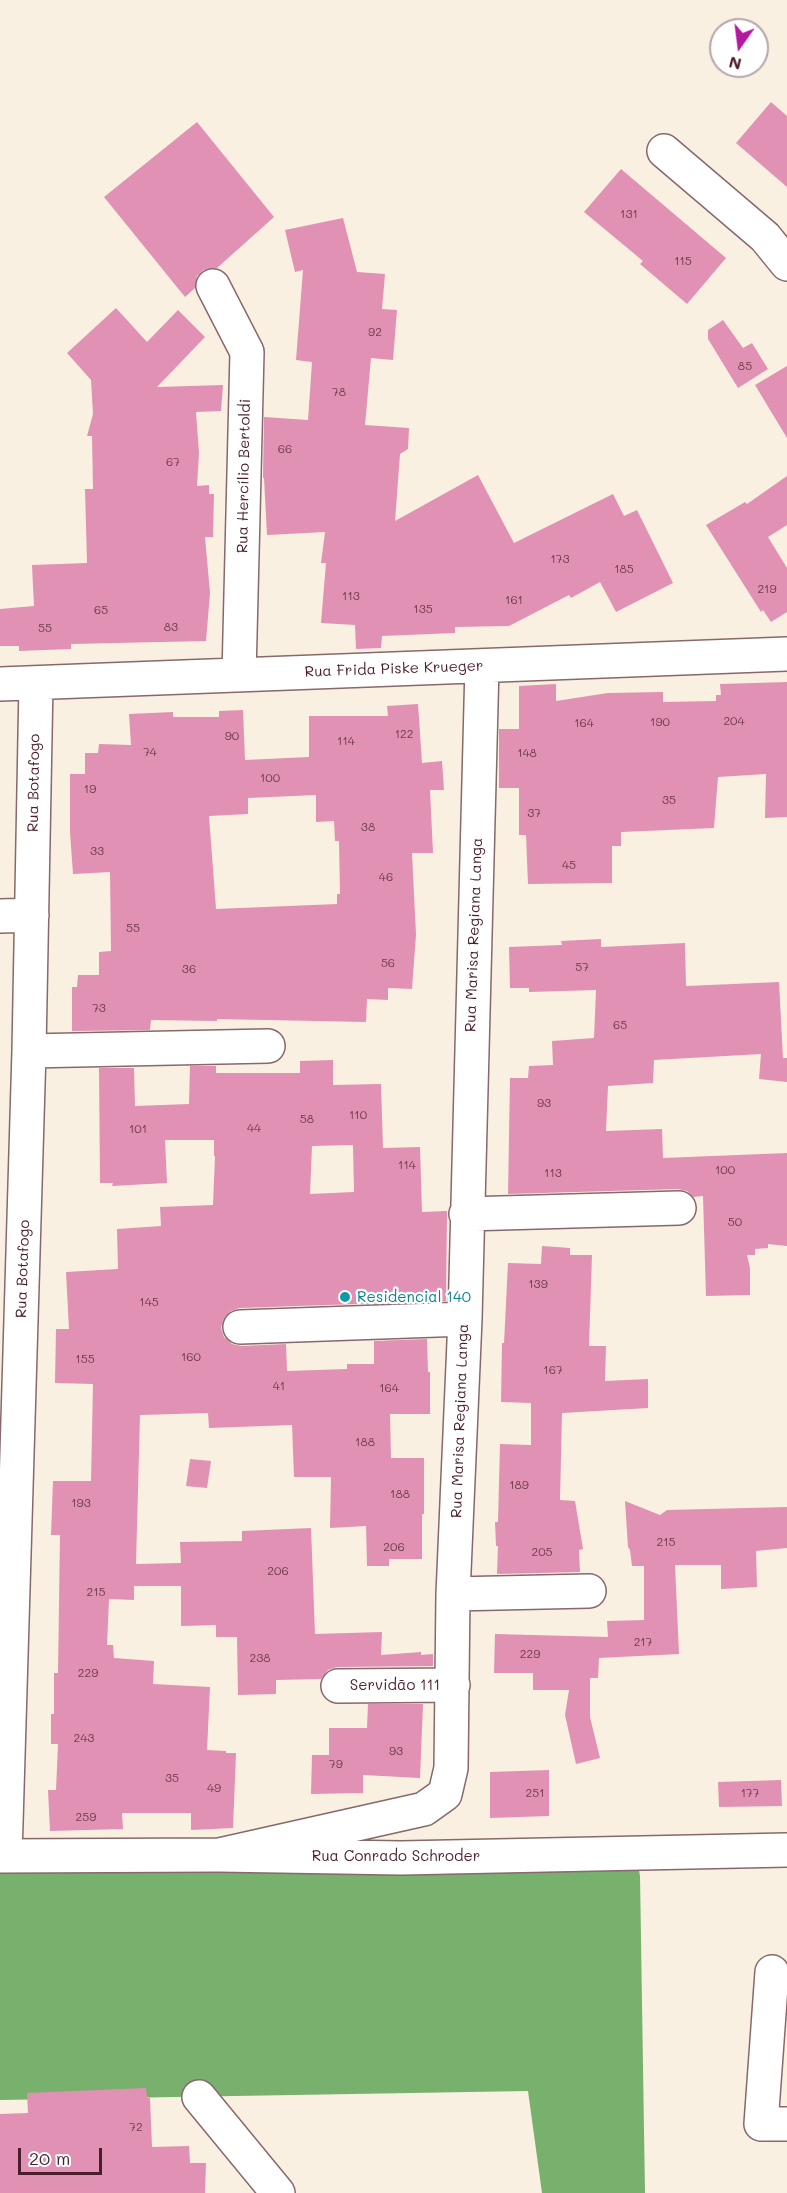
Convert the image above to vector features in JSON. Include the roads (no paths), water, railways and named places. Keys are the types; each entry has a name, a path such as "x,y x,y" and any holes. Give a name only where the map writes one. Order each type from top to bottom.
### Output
{"street":[{"path":"664,151 765,237 787,264"},
{"name":"Rua Hercílio Bertoldi","path":"213,286 247,352 239,675"},
{"name":"Rua Frida Piske Krueger","path":"0,684 787,654"},
{"name":"Rua Marisa Regiana Langa","path":"219,1855 424,1809 445,1794 451,1768 453,1594 465,1319 482,666"},
{"name":"Rua Botafogo","path":"3,1856 29,1051 16,915 36,682"},
{"path":"29,1051 268,1046"},
{"path":"466,1214 679,1208"},
{"path":"240,1327 465,1319"},
{"path":"453,1594 589,1591"},
{"name":"Servidão 111","path":"338,1686 453,1685"},
{"name":"Rua Conrado Schroder","path":"3,1856 219,1855 401,1858 787,1850"},
{"path":"772,1972 761,2124 787,2124"},
{"path":"199,2097 278,2193"}],"place":[{"name":"Residencial 140","path":"345,1297"}]}
